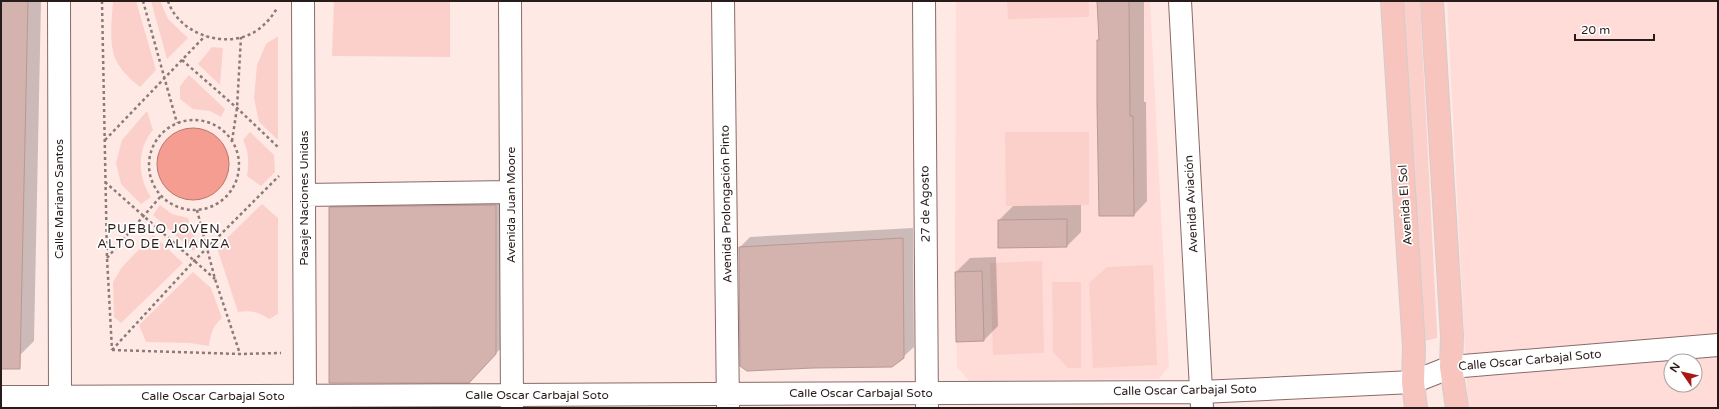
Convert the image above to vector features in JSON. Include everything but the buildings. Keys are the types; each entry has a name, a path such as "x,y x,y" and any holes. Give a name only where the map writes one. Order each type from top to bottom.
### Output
{"main road":[{"name":"Avenida El Sol","path":"1392,1 1414,348 1413,382 1416,408"},
{"path":"1432,1 1452,336 1452,367 1456,408"}],"street":[{"name":"Calle Mariano Santos","path":"59,1 60,397"},
{"name":"Pasaje Naciones Unidas","path":"303,1 305,396"},
{"name":"Avenida Juan Moore","path":"510,1 512,401"},
{"name":"Avenida Prolongación Pinto","path":"723,1 728,401"},
{"name":"27 de Agosto","path":"924,1 927,400"},
{"name":"Avenida Aviación","path":"1180,1 1201,400"},
{"path":"304,195 511,192"},
{"name":"Calle Oscar Carbajal Soto","path":"1,397 305,396 512,401 1201,400 1413,382 1452,367 1718,345"}],"path":[{"path":"102,1 107,258 112,350"},
{"path":"142,1 177,123"},
{"path":"168,1 181,22 197,34 217,39 241,37 256,31 271,18 278,7"},
{"path":"105,140 205,36"},
{"path":"232,142 237,108 241,37"},
{"path":"182,60 237,108 281,150"},
{"path":"186,120 202,120 217,125 229,135 232,142 236,149 239,163 237,177 231,190 221,201 209,207 196,210 181,208 168,202 161,196 151,180 148,164 151,148 159,135 172,125 186,120"},
{"path":"112,350 194,261 280,175"},
{"path":"105,182 215,279"},
{"path":"107,258 161,196"},
{"path":"196,210 215,279 240,354"},
{"path":"112,350 240,354 287,353"}],"shaded area":[{"path":"113,1 136,1 156,70 140,87 121,69 114,55 111,35"},
{"path":"151,1 160,1 168,19 188,38 167,59"},
{"path":"334,1 450,1 450,57 332,56"},
{"path":"956,1 1150,1 1169,366 1159,379 969,381 957,367 955,272"},
{"path":"1007,1 1089,1 1089,17 1008,19"},
{"path":"1400,1 1420,1 1437,331 1437,338 1424,341"},
{"path":"1447,1 1718,1 1718,408 1468,408"},
{"path":"278,36 278,140 259,122 254,98 257,65 266,44"},
{"path":"212,47 223,48 220,85 198,64"},
{"path":"189,75 225,109 221,117 210,111 193,109 180,99 180,86"},
{"path":"147,111 153,130 144,146 141,172 146,189 151,197 141,204 121,184 116,163 122,140"},
{"path":"193,128 213,134 223,144 229,164 223,184 213,194 193,200 173,194 163,184 157,164 163,144 173,134"},
{"path":"250,132 274,155 275,172 261,186 247,176 248,157 243,140"},
{"path":"1005,132 1089,132 1089,205 1006,206"},
{"path":"262,204 278,218 278,314 269,319 255,312 238,312 217,248"},
{"path":"160,205 172,214 188,218 198,247 193,251 153,215"},
{"path":"153,235 183,263 121,323 114,317 113,282 122,267"},
{"path":"1042,261 1044,353 993,355 990,263"},
{"path":"1153,265 1157,365 1093,368 1089,283 1107,267"},
{"path":"193,272 211,288 222,318 212,331 209,346 190,343 146,342 139,325"},
{"path":"1052,282 1081,282 1081,368 1068,368 1053,352"}],"district":[{"name":"PUEBLO JOVEN ALTO DE ALIANZA","path":"164,236"}]}
